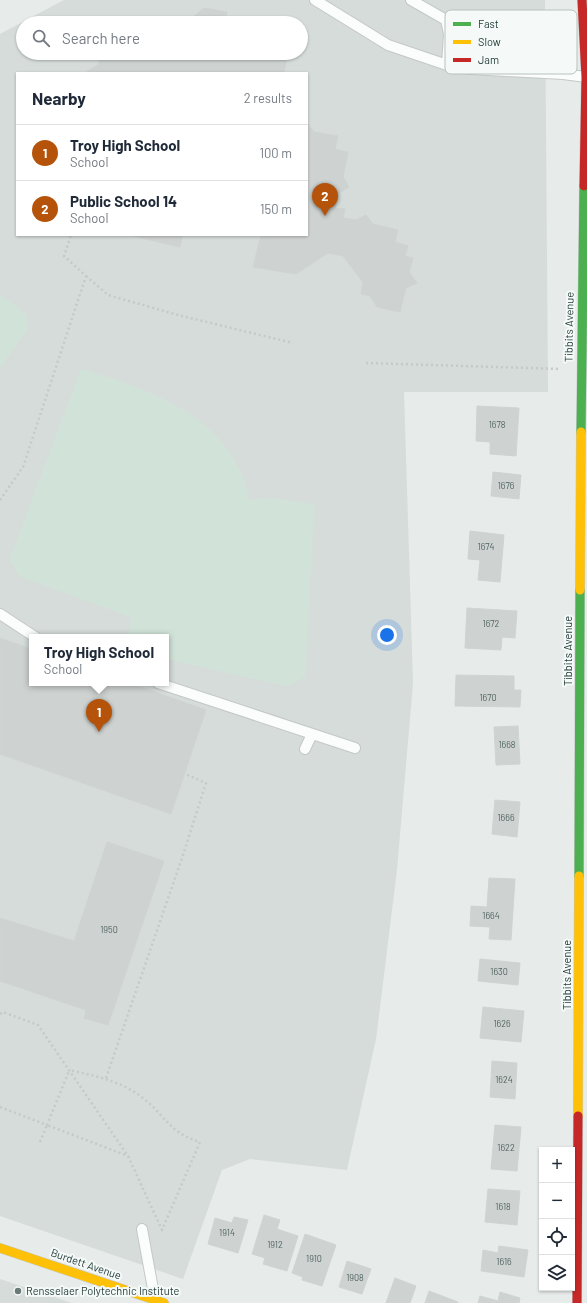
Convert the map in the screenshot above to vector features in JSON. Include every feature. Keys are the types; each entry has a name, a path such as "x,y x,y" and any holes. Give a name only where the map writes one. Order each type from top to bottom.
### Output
{"street":[{"name":"Tibbits Avenue","path":"577,1303 580,370 586,77 582,0"},
{"name":"Burdett Avenue","path":"0,1248 160,1301"}],"lane":[{"path":"315,0 388,45 445,64"},
{"path":"411,0 445,19"},
{"path":"563,74 586,77"},
{"path":"0,614 30,634"},
{"path":"167,686 355,748"},
{"path":"305,749 312,734"},
{"path":"142,1229 160,1301"}],"path":[{"path":"71,236 64,256 108,295 178,315 293,343"},
{"path":"0,500 23,467 86,276"},
{"path":"366,363 562,369"},
{"path":"106,1078 183,855 206,782 185,774"},
{"path":"0,1014 4,1012 38,1026 128,1156 162,1230 200,1142 186,1138 175,1131 143,1098 126,1087 106,1078 69,1070"},
{"path":"40,1142 69,1070"},
{"path":"0,1107 128,1156"}],"shaded area":[{"path":"64,0 545,0 545,10 445,10 445,74 546,74 548,392 404,392 413,683 397,870 376,1039 347,1170 250,1159 222,1170 183,1279 0,1216 0,34 16,26 16,60 308,60 308,16 34,16"},
{"name":"Rensselaer Polytechnic Institute","path":"0,1279 72,1303 0,1303"}],"green space":[{"path":"0,295 26,314 28,328 0,368"},
{"path":"81,369 135,387 162,398 186,412 208,428 226,448 240,471 249,500 268,498 314,504 305,677 286,686 169,660 169,634 129,634 131,617 19,576 10,559"}],"building":[{"path":"204,8 227,12 226,16 194,16"},
{"path":"99,60 287,60 284,72 88,72 98,65"},
{"path":"308,124 314,132 338,136 335,149 348,152 343,177 349,187 339,193 335,208 345,209 343,218 356,220 366,215 373,224 398,230 395,242 408,246 405,256 413,258 409,272 417,283 406,288 400,312 377,307 370,296 361,294 363,282 343,256 328,253 296,274 253,267 261,236 308,236"},
{"path":"133,236 183,236 180,247"},
{"path":"477,406 519,408 516,456 490,454 490,442 476,441"},
{"path":"493,472 521,475 519,499 491,496"},
{"path":"470,531 504,535 500,582 478,580 480,560 468,559"},
{"path":"467,608 517,611 515,638 502,637 501,650 465,648"},
{"path":"0,638 29,648 29,686 138,686 206,710 171,814 0,754"},
{"path":"456,675 514,676 514,690 521,690 520,707 455,706"},
{"path":"518,726 520,764 496,765 494,727"},
{"path":"495,800 520,802 517,837 492,834"},
{"path":"107,842 164,861 108,1025 84,1018 86,1010 0,981 0,918 74,941"},
{"path":"489,878 515,879 511,940 489,939 490,927 470,926 471,906 487,907"},
{"path":"480,959 520,963 518,985 478,981"},
{"path":"483,1007 524,1011 521,1042 480,1038"},
{"path":"492,1061 517,1063 515,1099 490,1097"},
{"path":"495,1125 521,1127 517,1171 491,1169"},
{"path":"488,1189 520,1191 517,1225 485,1222"},
{"path":"264,1215 280,1220 277,1229 298,1236 287,1271 263,1264 265,1258 252,1254"},
{"path":"234,1217 248,1220 238,1253 208,1244 215,1218 232,1223"},
{"path":"305,1234 336,1245 322,1286 302,1280 303,1277 292,1273"},
{"path":"499,1246 528,1250 524,1277 481,1271 483,1250 498,1253"},
{"path":"347,1261 371,1269 362,1294 339,1287"},
{"path":"395,1278 416,1286 410,1303 386,1303"},
{"path":"429,1291 458,1302 458,1303 425,1303"},
{"path":"500,1292 520,1298 519,1303 478,1303 480,1296 498,1301"}],"traffic: fast":[{"path":"581,432 584,186"},
{"path":"579,876 580,590"}],"traffic: slow":[{"path":"580,590 581,432"},
{"path":"578,1116 579,876"},
{"path":"0,1248 164,1303"}],"traffic: jam":[{"path":"582,0 586,77 584,186"},
{"path":"577,1303 578,1116"}],"place":[{"name":"Public School 14","path":"325,216"},
{"name":"Troy High School","path":"99,732"},
{"name":"Rensselaer Polytechnic Institute","path":"18,1291"}]}
